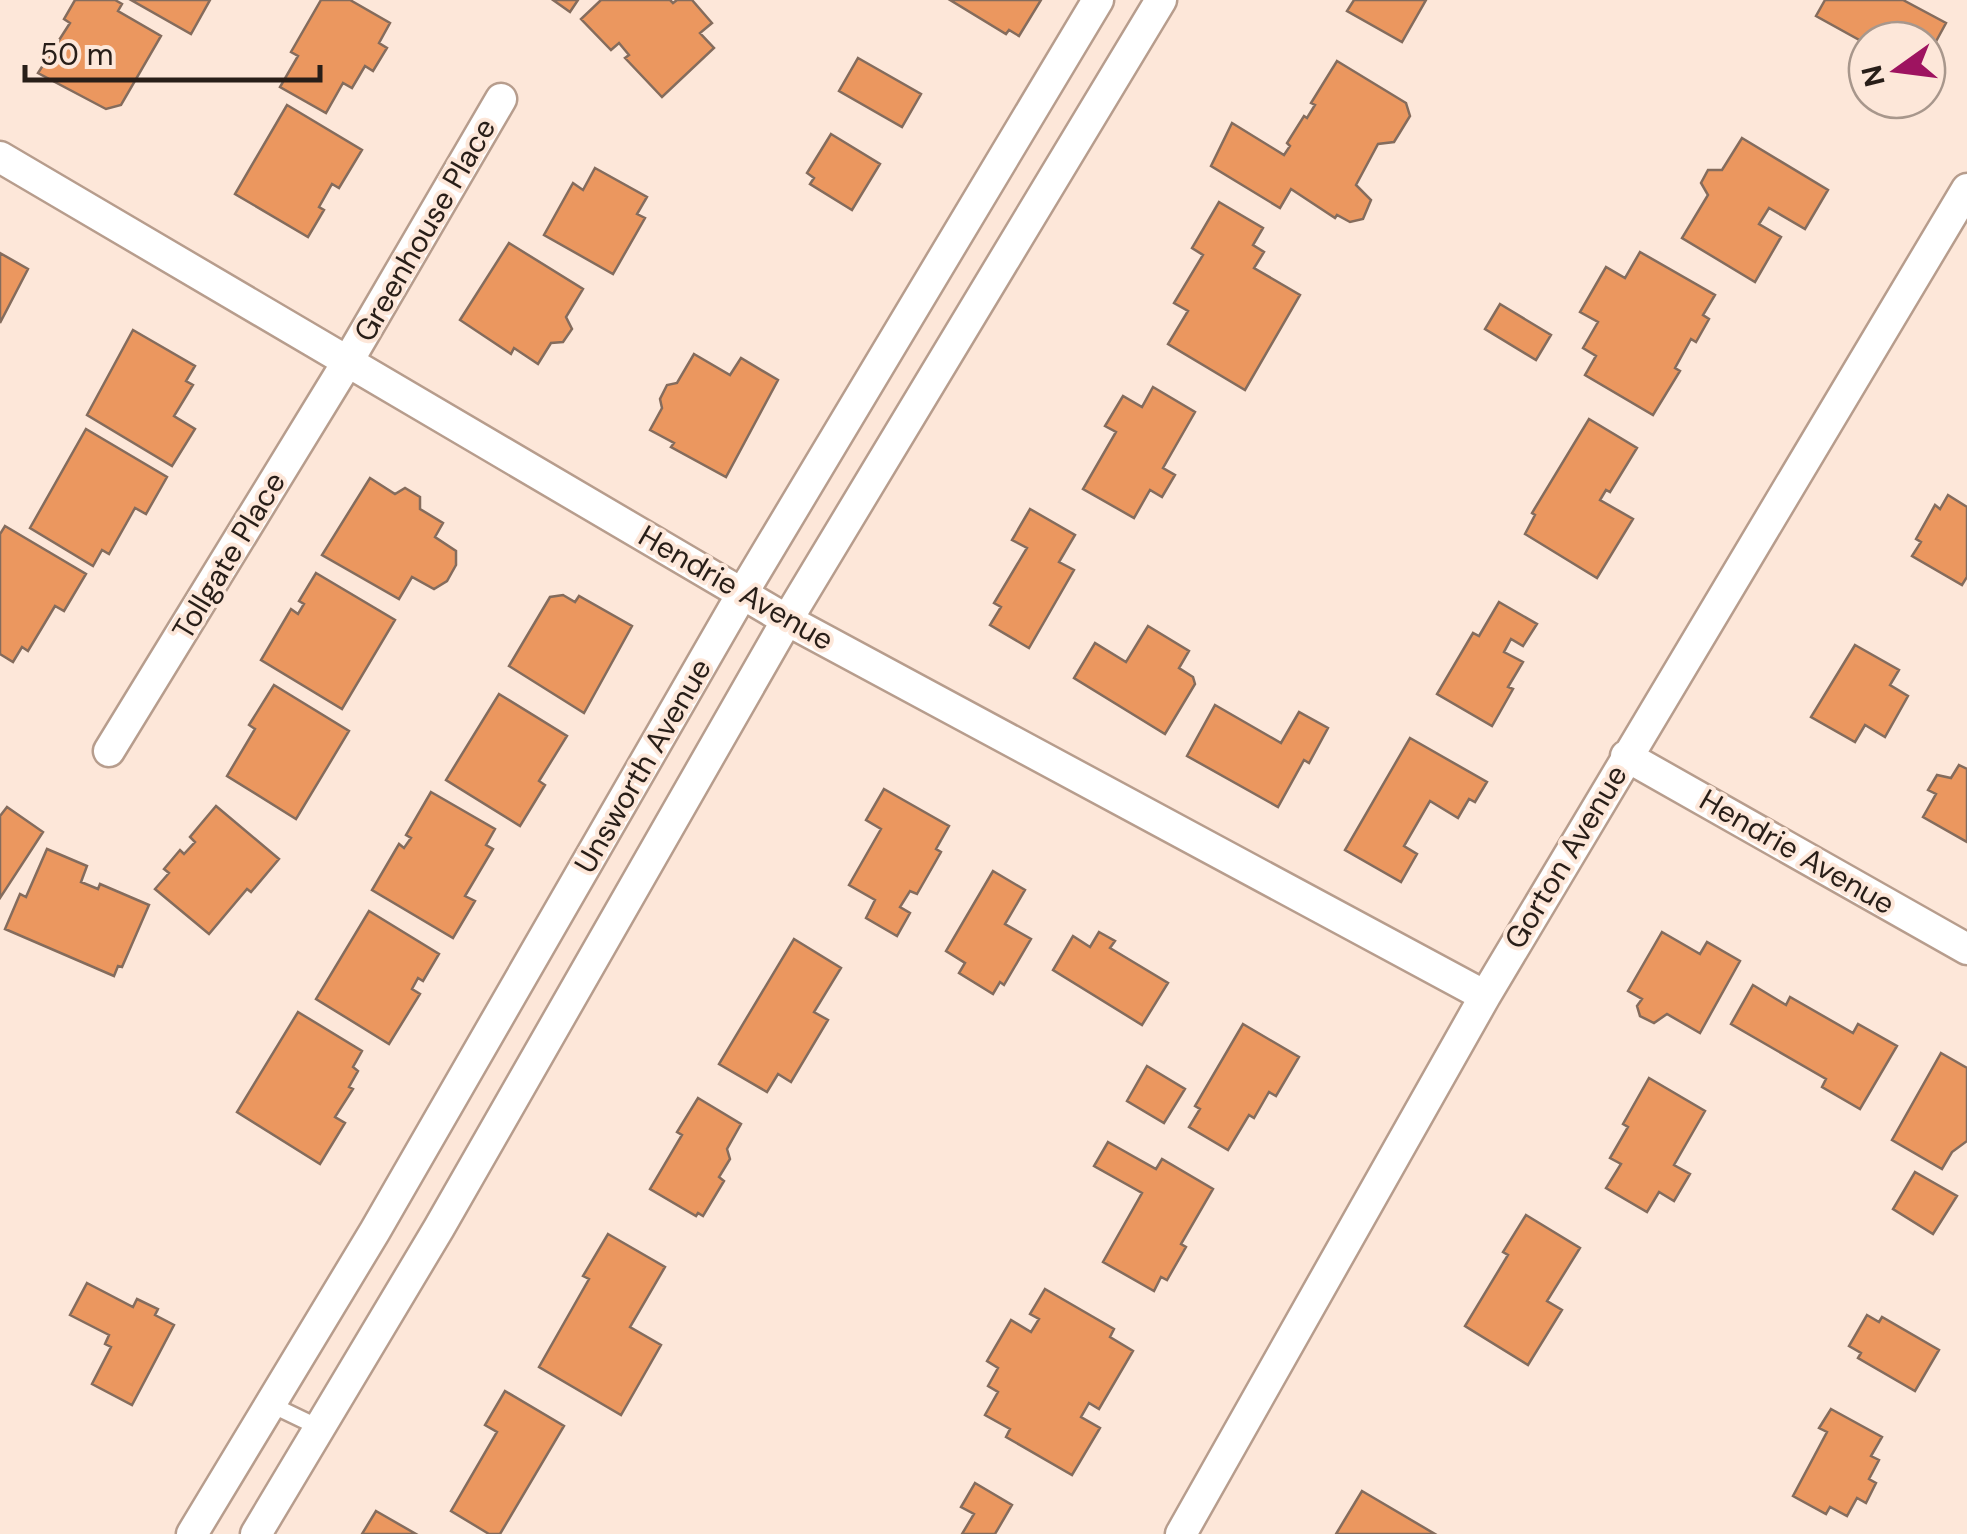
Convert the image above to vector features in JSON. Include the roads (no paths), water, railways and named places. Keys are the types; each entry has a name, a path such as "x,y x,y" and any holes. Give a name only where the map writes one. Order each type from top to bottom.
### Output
{"street":[{"name":"Unsworth Avenue","path":"192,1534 374,1232 742,594 1098,0"},
{"name":"Unsworth Avenue","path":"256,1534 448,1212 787,620 1160,0"},
{"name":"Greenhouse Place","path":"348,361 502,99"},
{"name":"Hendrie Avenue","path":"0,158 787,620 1484,996"},
{"name":"Gorton Avenue","path":"1181,1534 1484,996 1967,189"},
{"name":"Tollgate Place","path":"109,751 348,361"},
{"name":"Hendrie Avenue","path":"1626,756 1967,949"}],"lane":[{"path":"270,1404 320,1428"}]}
